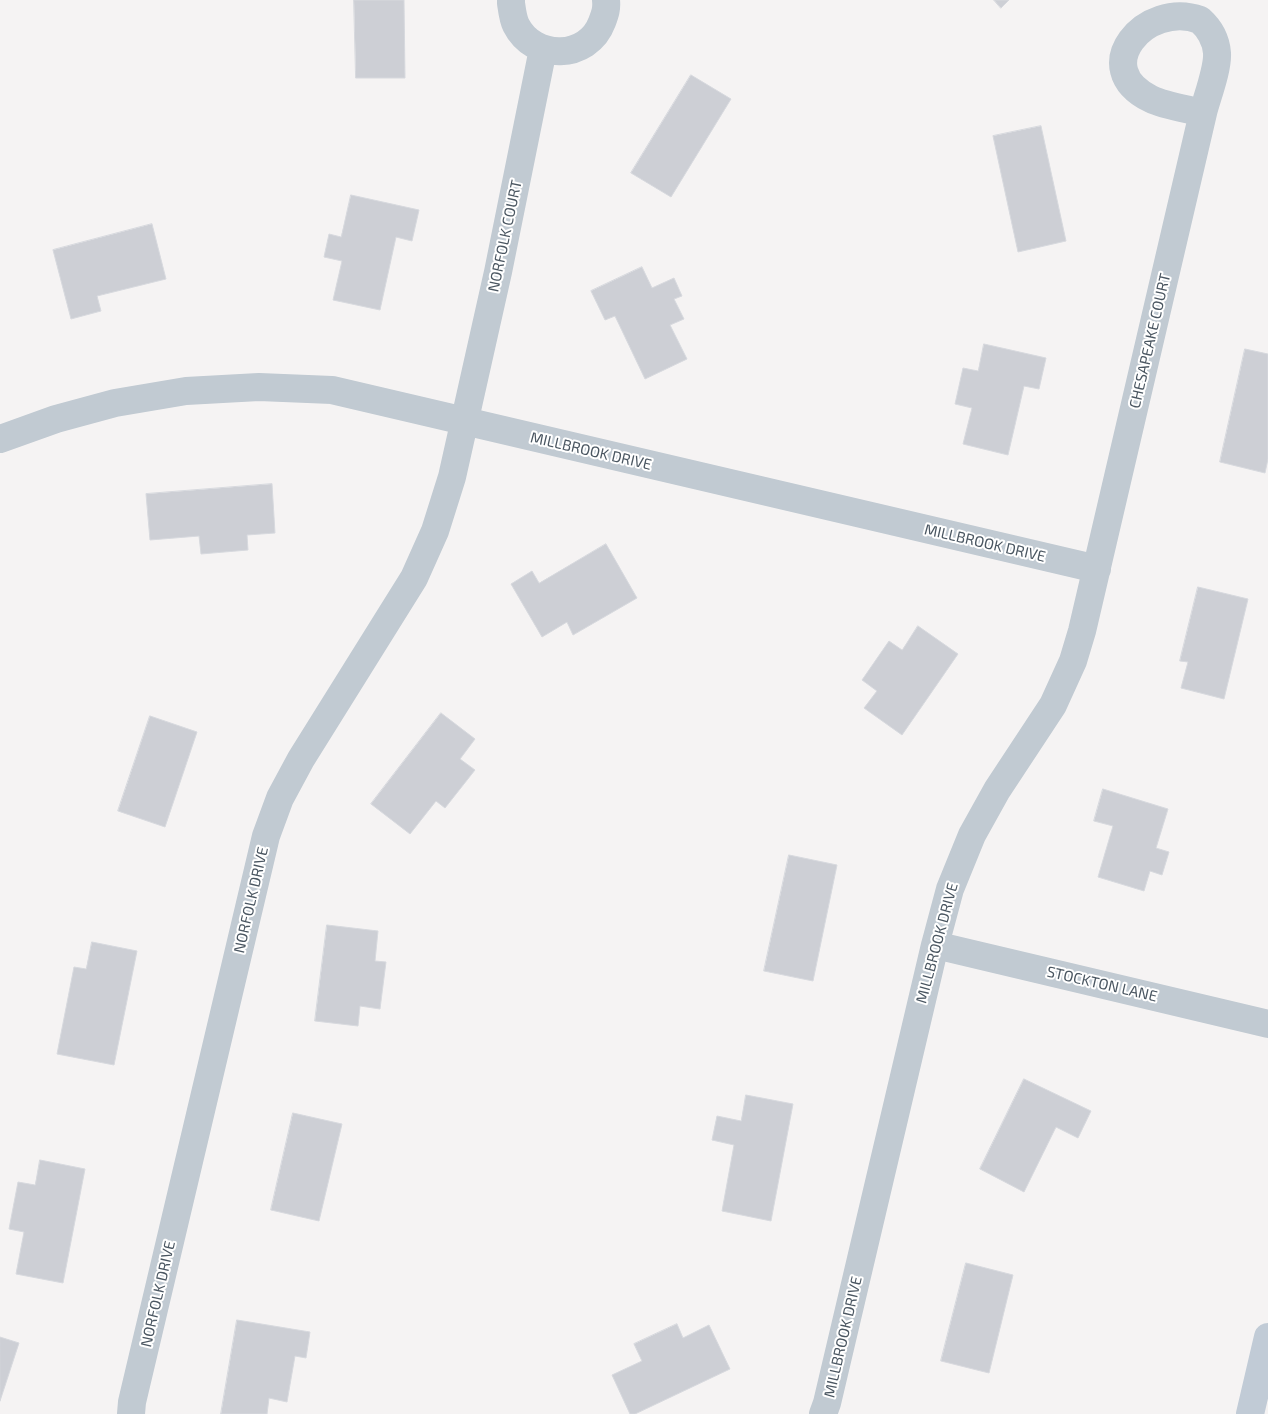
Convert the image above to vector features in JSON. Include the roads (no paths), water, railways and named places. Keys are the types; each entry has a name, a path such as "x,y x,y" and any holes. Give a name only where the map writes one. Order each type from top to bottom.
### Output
{"main road":[{"path":"1250,1414 1268,1337"}],"street":[{"path":"512,0 516,25 525,38 543,50 560,52 577,49 592,40 598,31 607,8 606,0"},
{"name":"NORFOLK COURT","path":"464,422 498,272 543,50"},
{"name":"CHESAPEAKE COURT","path":"1097,569 1203,113"},
{"name":"MILLBROOK DRIVE","path":"0,439 56,419 115,403 186,391 259,387 332,390 1097,569 1073,661 1053,705 998,790 972,835 950,889 823,1414"},
{"name":"NORFOLK DRIVE","path":"131,1414 132,1402 266,836 280,798 301,759 414,578 435,531 452,477 464,422"},
{"name":"STOCKTON LANE","path":"935,945 1268,1024"}]}
